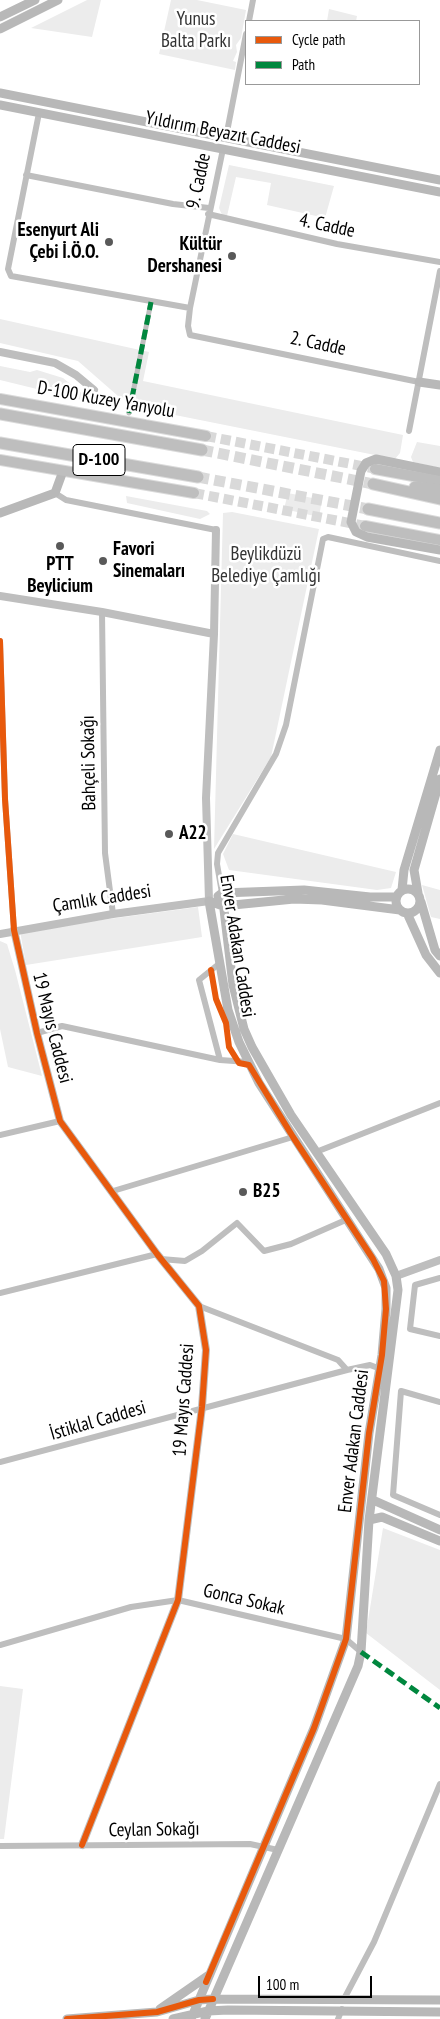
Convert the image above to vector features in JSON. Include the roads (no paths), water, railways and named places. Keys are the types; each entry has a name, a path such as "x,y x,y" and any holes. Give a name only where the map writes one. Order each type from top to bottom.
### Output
{"highway":[{"path":"0,408 45,418 70,426 202,450"},
{"name":"D-100","path":"0,414 70,426"},
{"name":"D-100","path":"0,443 198,477"},
{"path":"373,484 440,499"},
{"path":"393,488 413,486 440,490"},
{"path":"368,509 434,522 440,528"}],"main road":[{"path":"0,17 35,0"},
{"path":"0,28 58,0"},
{"name":"Yıldırım Beyazıt Caddesi","path":"0,93 440,180"},
{"name":"Yıldırım Beyazıt Caddesi","path":"0,105 440,192"},
{"name":"9. Cadde","path":"223,149 226,138"},
{"name":"2. Cadde","path":"419,382 440,385"},
{"name":"D-100 Kuzey Yanyolu","path":"0,399 206,436"},
{"path":"440,472 376,459 366,463 361,471 351,522 356,532 367,537 440,550"},
{"path":"0,460 194,493"},
{"path":"375,469 440,480"},
{"path":"0,513 55,493 63,471"},
{"path":"365,526 440,540"},
{"path":"440,750 437,772 404,870 396,904 404,911 426,955 440,973"},
{"path":"440,779 414,870 419,898 435,950 440,956"},
{"path":"210,901 222,893 304,890 370,897 412,889 419,898"},
{"name":"Enver Adakan Caddesi","path":"206,2015 358,1666 361,1652 369,1520 398,1290 396,1276 386,1254 316,1152 263,1069 244,1029 233,985 222,893"},
{"path":"210,901 223,906 294,899 349,902 404,911 415,910 419,898"},
{"name":"Enver Adakan Caddesi","path":"192,2017 314,1728 346,1639 386,1310 384,1281 373,1259 293,1138 248,1062 232,1023 210,901"},
{"path":"384,1281 396,1276"},
{"path":"373,1500 440,1530"},
{"path":"369,1520 382,1517 440,1541"},
{"path":"157,2012 209,1975"},
{"path":"67,2019 157,2012 199,2000 213,1999 440,2000"},
{"path":"342,2009 344,1999"},
{"path":"173,2019 206,2015 342,2009 440,2012"}],"street":[{"path":"249,20 253,0"},
{"name":"9. Cadde","path":"226,138 245,39"},
{"path":"39,113 8,269 11,276 190,308"},
{"name":"9. Cadde","path":"190,335 188,326 190,308 223,149"},
{"name":"4. Cadde","path":"26,175 209,211 337,244 440,262"},
{"path":"409,431 440,271"},
{"path":"130,413 151,302"},
{"name":"2. Cadde","path":"190,335 419,382"},
{"path":"0,352 55,364 76,374 94,390"},
{"path":"55,493 66,500 216,530"},
{"name":"Enver Adakan Caddesi","path":"210,901 206,798 214,634 216,530"},
{"path":"222,893 217,864 218,853 276,754 286,725 323,539 328,537 440,561"},
{"path":"0,596 102,612 214,634"},
{"name":"Bahçeli Sokağı","path":"102,612 105,853 113,914"},
{"path":"0,641 3,800 14,930"},
{"name":"Çamlık Caddesi","path":"0,934 113,914 210,901"},
{"name":"19 Mayıs Caddesi","path":"14,930 37,1032 60,1121 159,1257 199,1306 206,1350 202,1408 178,1600 82,1845"},
{"path":"220,963 200,980 220,1060"},
{"path":"37,1032 62,1026 220,1060 248,1062"},
{"path":"316,1152 440,1103"},
{"path":"0,1135 60,1121"},
{"path":"112,1191 293,1138"},
{"path":"0,1293 159,1257 185,1261 237,1223 264,1251 290,1244 348,1219"},
{"path":"396,1276 440,1260"},
{"path":"440,1278 415,1285 410,1329 440,1336"},
{"path":"199,1306 338,1360 347,1370"},
{"name":"İstiklal Caddesi","path":"0,1462 347,1370 370,1365 378,1368"},
{"path":"440,1402 401,1392 393,1495 440,1515"},
{"name":"Gonca Sokak","path":"0,1645 131,1608 178,1600 346,1639 361,1652"},
{"path":"344,1999 374,1942 440,1784"},
{"name":"Ceylan Sokağı","path":"0,1846 250,1844 278,1850"},
{"path":"338,2019 342,2009"}],"tunnel":[{"path":"206,436 372,468"},
{"path":"202,450 373,484"},
{"path":"198,477 368,509"},
{"path":"194,493 365,526"}],"place":[{"name":"Esenyurt Ali Çebi İ.Ö.O.","path":"109,242"},
{"name":"Kültür Dershanesi","path":"232,256"},
{"name":"PTT Beylicium","path":"60,546"},
{"name":"Favori Sinemaları","path":"103,561"},
{"name":"A22","path":"169,834"},
{"name":"B25","path":"243,1192"}],"park label":[{"name":"Yunus Balta Parkı","path":"196,31"},
{"name":"Beylikdüzü Belediye Çamlığı","path":"266,566"}]}
